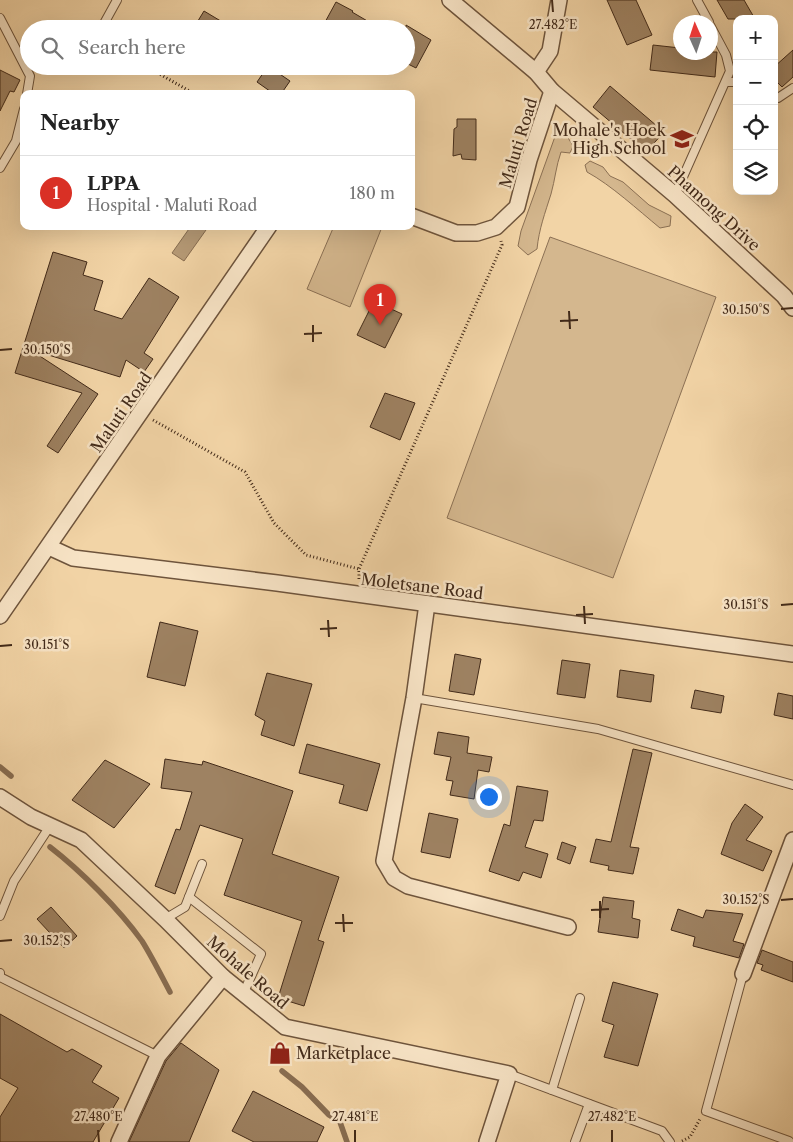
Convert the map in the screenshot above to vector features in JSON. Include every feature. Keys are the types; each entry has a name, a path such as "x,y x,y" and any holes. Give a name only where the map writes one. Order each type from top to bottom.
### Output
{"street":[{"name":"Phamong Drive","path":"450,0 536,72 552,91 674,195 790,298"},
{"path":"536,72 550,51 560,0"},
{"name":"Maluti Road","path":"415,218 456,233 478,233 496,227 517,207 529,160 552,91"},
{"name":"Maluti Road","path":"0,616 142,414 266,230"},
{"name":"Moletsane Road","path":"49,547 73,558 793,654"},
{"path":"427,604 414,698 384,862 394,878 408,886 568,927"},
{"name":"Mohale Road","path":"0,797 31,817 81,840 223,977 285,1026 509,1074"},
{"path":"743,974 793,840"},
{"path":"119,1142 158,1056 223,977"},
{"path":"486,1142 509,1074"}],"lane":[{"path":"106,20 117,0"},
{"path":"697,0 705,15"},
{"path":"0,18 20,57"},
{"path":"674,195 727,82 730,71 726,55 718,40"},
{"path":"28,90 29,75"},
{"path":"727,82 733,82"},
{"path":"778,98 793,88"},
{"path":"0,168 16,141 20,125"},
{"path":"414,698 598,728 793,785"},
{"path":"0,916 14,881 50,826"},
{"path":"165,919 185,907 202,864"},
{"path":"190,896 260,954 244,992"},
{"path":"0,973 0,977 158,1056"},
{"path":"743,974 706,1111 789,1141"},
{"path":"552,1090 580,998"},
{"path":"509,1074 662,1132 670,1142"},
{"path":"575,1142 589,1104"}],"path":[{"path":"161,75 188,90"},
{"path":"359,595 359,569 502,245 496,227"},
{"path":"142,414 245,472 274,523 306,555 359,569"},
{"path":"679,1142 690,1136 706,1111"}],"shaded area":[{"path":"557,131 564,131 573,146 570,153 561,152 537,249 528,255 518,246 521,231"},
{"path":"590,161 603,167 610,176 623,182 649,205 671,216 670,226 660,228 615,191 587,172 585,165"},
{"path":"188,230 206,230 184,261 172,253"},
{"path":"332,230 381,230 350,307 307,289"},
{"path":"550,237 716,297 613,578 447,518"}],"building":[{"path":"607,0 636,0 652,35 627,45"},
{"path":"717,0 744,0 753,15 733,15 733,19 728,19"},
{"path":"336,2 366,20 326,20"},
{"path":"204,11 219,20 198,20"},
{"path":"415,30 431,40 415,68"},
{"path":"653,45 673,47 673,60 716,60 715,77 650,70"},
{"path":"793,50 793,77 782,87 778,83 778,63"},
{"path":"0,70 20,80 14,92 10,91 0,111"},
{"path":"262,75 281,75 290,81 284,90 268,90 257,82"},
{"path":"610,86 664,132 646,152 593,107"},
{"path":"457,119 476,119 476,160 462,159 461,154 453,156 454,129 457,127"},
{"path":"53,252 87,262 83,275 103,281 94,310 122,319 149,278 179,297 144,353 153,359 144,372 126,360 120,377 29,349 98,394 58,453 47,446 82,393 15,373"},
{"path":"374,301 402,314 385,348 357,335"},
{"path":"385,393 415,403 400,440 370,427"},
{"path":"160,622 198,631 185,686 147,677"},
{"path":"455,654 481,659 474,695 449,691"},
{"path":"562,660 590,664 585,698 557,694"},
{"path":"620,670 654,675 651,702 617,697"},
{"path":"267,673 312,684 294,746 261,735 265,721 255,715"},
{"path":"695,690 724,696 721,713 691,708"},
{"path":"778,693 793,696 793,719 774,715"},
{"path":"438,732 469,737 467,753 492,757 489,772 478,770 474,799 450,795 453,781 446,780 451,757 434,754"},
{"path":"307,744 380,764 367,811 339,803 344,785 299,773"},
{"path":"633,749 652,753 630,847 639,848 633,874 608,870 609,866 590,862 596,839 611,842"},
{"path":"165,759 202,765 203,761 293,791 272,854 339,877 318,940 324,942 304,1006 278,998 302,921 224,895 243,839 200,825 175,894 155,886 176,829 180,830 192,792 161,788"},
{"path":"105,760 150,784 114,828 72,800"},
{"path":"517,786 548,791 543,821 534,820 525,847 548,854 541,878 523,872 519,881 489,871 504,824 510,826"},
{"path":"745,804 763,817 746,840 772,851 763,871 721,854 732,823"},
{"path":"429,813 458,819 450,858 421,852"},
{"path":"562,842 576,847 570,864 557,859"},
{"path":"603,897 634,901 632,918 640,920 638,938 598,932"},
{"path":"51,907 77,936 64,948 37,919"},
{"path":"678,909 703,918 706,910 743,914 733,941 744,944 739,958 693,946 695,937 671,930"},
{"path":"762,950 793,962 793,982 761,970 763,965 757,963"},
{"path":"613,982 658,994 638,1066 604,1057 614,1025 602,1021"},
{"path":"0,1014 67,1052 72,1049 102,1066 92,1082 119,1098 93,1142 0,1142 0,1117 18,1088 0,1078"},
{"path":"181,1043 219,1070 189,1142 129,1142 166,1061"},
{"path":"253,1091 324,1127 317,1142 254,1142 232,1131"}],"waterway":[{"path":"0,767 11,776"},
{"path":"50,847 99,891 133,929 146,947 170,992"},
{"path":"282,1071 302,1087 329,1115 340,1122 347,1142"}],"place":[{"name":"Mohale's Hoek High School","path":"682,139"},
{"name":"LPPA","path":"380,325"},
{"name":"Marketplace","path":"280,1053"}]}
